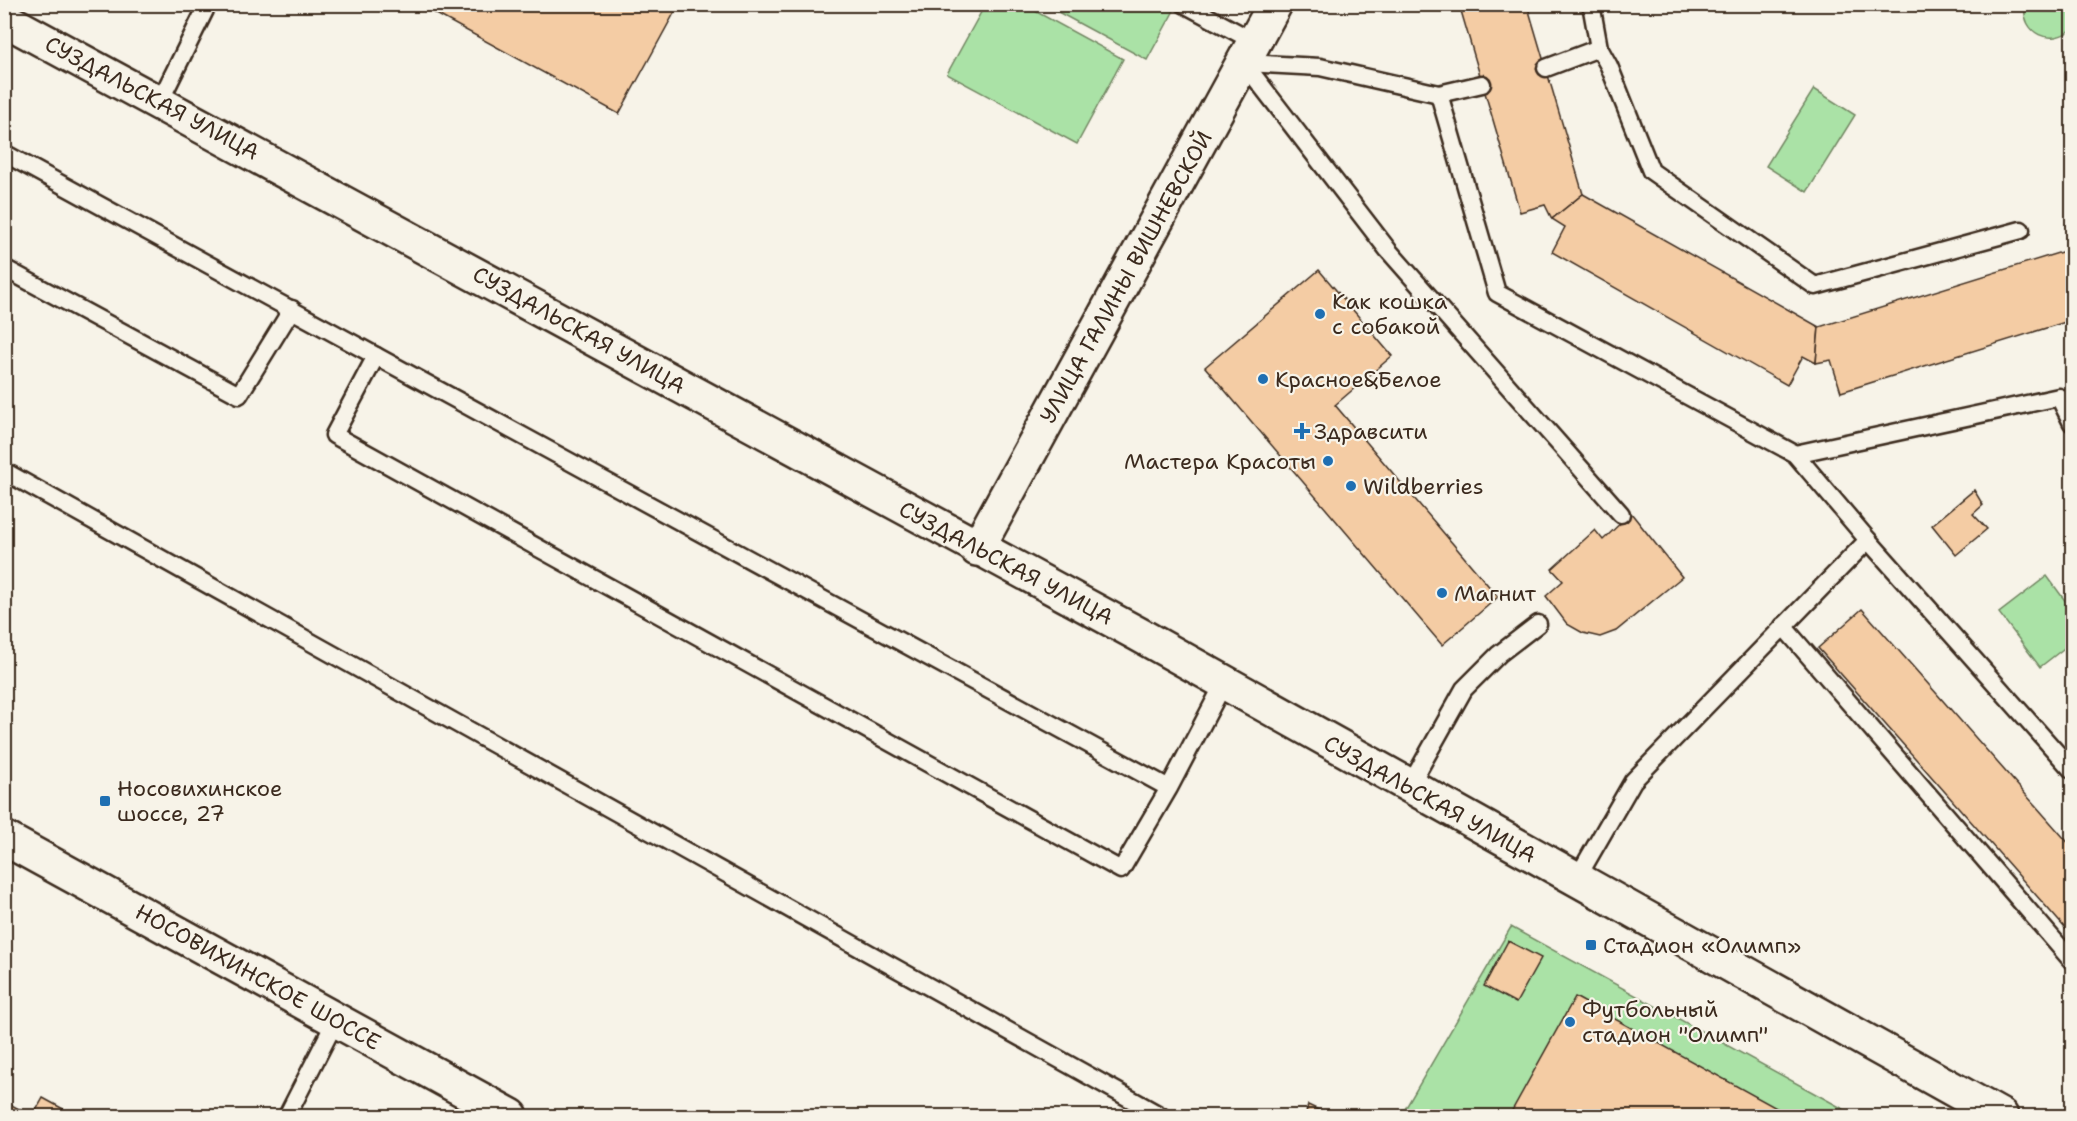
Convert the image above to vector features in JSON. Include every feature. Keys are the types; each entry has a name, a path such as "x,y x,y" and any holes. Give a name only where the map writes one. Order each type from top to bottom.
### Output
{"street":[{"name":"УЛИЦА ГАЛИНЫ ВИШНЕВСКОЙ","path":"977,549 1275,4"},
{"name":"СУЗДАЛЬСКАЯ УЛИЦА","path":"4,19 160,101 1224,683 2001,1116"},
{"name":"НОСОВИХИНСКОЕ ШОССЕ","path":"4,837 511,1116"}],"lane":[{"path":"160,101 208,4"},
{"path":"1184,4 1249,52 1388,250 1621,514"},
{"path":"1591,4 1599,48 1609,66 1651,171 1815,286 2021,230"},
{"path":"1546,68 1599,48"},
{"path":"1249,52 1439,94 1482,84"},
{"path":"1439,94 1497,293 1795,454 1868,540 2073,770"},
{"path":"4,153 1169,788"},
{"path":"4,268 239,395 292,309"},
{"path":"376,356 334,435 1121,870 1169,788 1224,683"},
{"path":"1795,454 2059,397 2073,423"},
{"path":"4,471 1161,1116"},
{"path":"1576,880 1633,781 1868,540"},
{"path":"1409,787 1464,688 1498,654 1538,624"},
{"path":"1783,626 2073,961"},
{"path":"287,1116 336,1020"}],"green space":[{"path":"985,5 1024,5 1123,59 1077,144 947,74"},
{"path":"1045,5 1177,5 1147,60"},
{"path":"2025,5 2072,5 2072,29 2055,37 2039,35 2028,24"},
{"path":"1814,89 1855,115 1807,192 1766,166"},
{"path":"2047,576 2072,610 2072,642 2040,667 1999,613"},
{"name":"Футбольный стадион \"Олимп\"","path":"1511,927 1856,1116 1401,1116"}],"building":[{"path":"418,4 679,4 619,114"},
{"path":"1459,4 1527,4 1583,194 1552,219 1545,205 1520,212"},
{"path":"1583,194 1819,327 1816,363 1803,356 1787,385 1552,252 1565,227 1552,219"},
{"path":"2071,249 2072,320 1841,392 1831,360 1816,363 1819,327"},
{"path":"1319,270 1392,356 1335,405 1498,597 1442,645 1205,367"},
{"path":"1974,490 1983,505 1973,514 1987,529 1956,555 1932,525"},
{"path":"1631,513 1682,577 1616,631 1600,637 1583,633 1567,624 1546,596 1563,581 1552,569 1595,530 1603,540"},
{"path":"1862,609 2072,847 2072,936 1818,648"},
{"path":"1508,941 1541,958 1516,1003 1484,986"},
{"path":"1575,997 1791,1116 1509,1116"},
{"path":"43,1098 76,1116 33,1116"},
{"path":"4,1101 32,1116 4,1116"},
{"path":"1308,1105 1331,1116 1305,1116"}],"place":[{"name":"Как кошка с собакой","path":"1320,314"},
{"name":"Красное&Белое","path":"1263,379"},
{"name":"Здравсити","path":"1302,431"},
{"name":"Мастера Красоты","path":"1328,461"},
{"name":"Wildberries","path":"1351,486"},
{"name":"Магнит","path":"1442,593"},
{"name":"Носовихинское шоссе, 27","path":"105,801"},
{"name":"Стадион «Олимп»","path":"1591,945"},
{"name":"Футбольный стадион \"Олимп\"","path":"1570,1022"}]}
